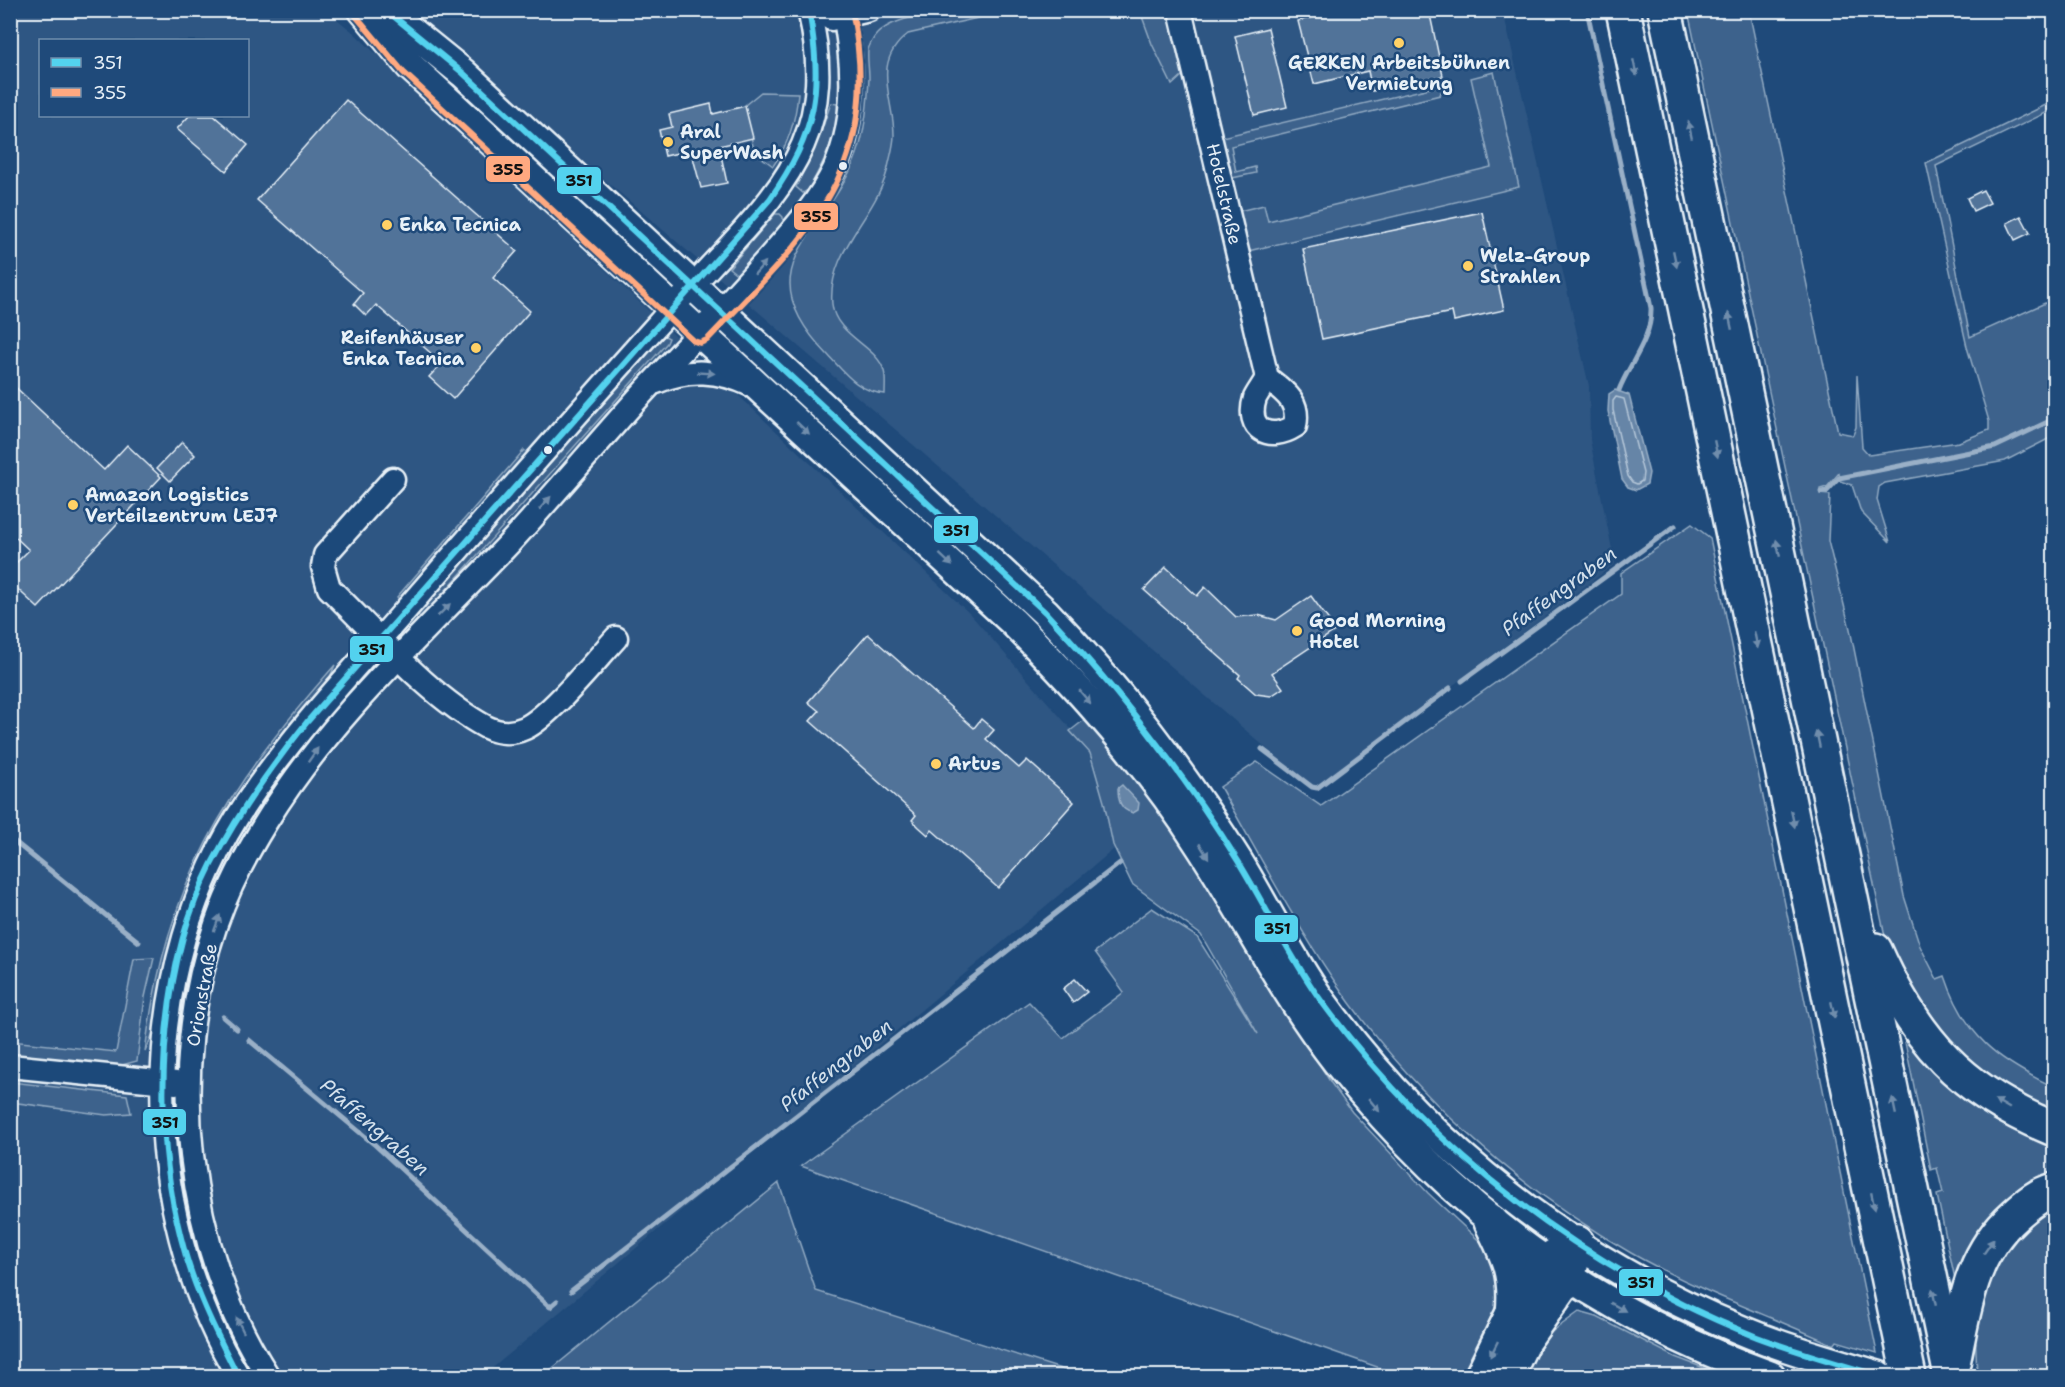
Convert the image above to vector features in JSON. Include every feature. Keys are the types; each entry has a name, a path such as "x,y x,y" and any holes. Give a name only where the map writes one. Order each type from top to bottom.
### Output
{"highway":[{"path":"1623,10 1910,1377"},
{"path":"1665,10 1951,1376"},
{"path":"1851,899 1888,980 1908,1015 1928,1042 1970,1084 2024,1116 2055,1129"},
{"path":"1951,1376 1978,1262 1988,1245 2028,1203 2055,1190"},
{"path":"1491,1222 1509,1258 1515,1278 1514,1313"},
{"path":"1482,1377 1514,1313 1557,1270 1577,1243"},
{"path":"1506,1377 1557,1270"},
{"path":"1890,1284 1895,1377"}],"main road":[{"path":"363,10 409,65 1012,621 1080,690 1132,752 1201,847 1259,945 1336,1061 1392,1127 1491,1222 1557,1270 1670,1335 1771,1377"},
{"path":"385,10 463,73 1045,612 1100,669 1153,735 1194,793 1321,1000 1368,1062 1428,1128 1485,1178 1623,1274 1742,1331 1880,1377"}],"street":[{"path":"811,17 869,10"},
{"name":"Hotelstraße","path":"1180,10 1267,378"},
{"name":"Orionstraße","path":"268,1377 233,1311 211,1252 193,1169 188,1084 202,977 216,924 238,871 267,820 322,742 506,547 651,383 700,334 806,214 833,171 843,145 852,97 850,50 844,13"},
{"name":"Orionstraße","path":"238,1377 211,1328 187,1261 167,1176 162,1083 176,964 202,886 223,842 245,804 310,716 381,639 672,309 766,207 798,159 809,130 818,80 811,17"},
{"path":"651,383 671,376 711,372 759,388"},
{"path":"393,479 325,555 322,567 329,588 400,658 445,697 486,727 501,732 514,732 539,719 616,639"},
{"path":"10,1066 188,1084"}],"shaded area":[{"path":"10,11 327,11 354,33 970,614 1150,819 483,1376 11,1376"},
{"path":"408,11 1503,11 1589,386 1590,440 1615,564 1314,789"},
{"path":"944,11 1008,11 908,34 896,45 887,69 894,135 889,163 876,199 845,249 833,284 832,304 835,315 848,333 874,354 880,362 884,371 885,394 867,390 846,374 802,322 791,295 791,271 800,248 847,176 860,145 868,95 868,50 873,40 877,34 891,24"},
{"path":"1140,11 1168,11 1183,75 1172,85 1152,44"},
{"path":"1688,11 1749,11 1838,432 1853,435 1856,427 1857,375 1862,447 1869,455 1959,442 1989,430 1989,421 1967,347 1926,163 2054,101 2054,109 1936,166 1970,337 2054,299 2054,436 2005,461 1885,483 1879,487 1877,500 1890,542 1861,512 1852,485 1840,481 1839,473 1827,487 1820,489 1820,494 1830,495 1828,541 1850,629 1904,896 1920,946 1937,979 1945,976 1963,1015 1986,1045 2017,1067 2054,1087 2054,1124 1953,1062 1886,941"},
{"path":"431,63 651,259 646,264 433,69"},
{"path":"1494,72 1519,187 1248,251 1239,211 1264,205 1268,221 1491,167 1471,78"},
{"path":"1443,85 1440,95 1231,146 1236,172 1255,167 1256,173 1232,178 1222,137"},
{"path":"761,92 798,93 791,131 773,166 757,154 753,146 745,105"},
{"path":"831,103 837,104 838,114 833,136 813,181 808,190 803,193 796,187 819,138"},
{"path":"775,214 783,217 783,223 739,276 729,268"},
{"path":"665,336 669,338 667,343 421,618 416,613 653,343"},
{"path":"524,450 529,454 401,601 397,597"},
{"path":"1692,524 1710,538 1877,1353 1837,1341 1834,1345 1656,1266 1587,1226 1505,1166 1430,1097 1395,1060 1363,1020 1303,932 1220,787 1257,762 1321,806 1621,594 1621,573"},
{"path":"335,665 330,677 199,870 170,945 153,1033 145,1052 155,992 168,938 185,888 206,842 261,755"},
{"path":"1088,717 1154,798 1331,1083 1352,1112 1428,1193 1490,1251 1507,1288 1477,1376 1403,1376 801,1166 1029,1002 1063,1038 1124,992 1095,952 1152,908 1197,937 1258,1034 1201,935 1132,884 1113,845 1090,753 1070,731"},
{"path":"154,958 145,997 137,1061 118,1066 11,1055 11,1041 116,1052 134,959"},
{"path":"1911,1040 2054,1139 2054,1182 1962,1280 1955,1279 1937,1195 1943,1193 1937,1168 1931,1170 1905,1042"},
{"path":"11,1082 127,1095 131,1113 106,1115 11,1102"},
{"path":"779,1183 816,1291 1083,1376 543,1376"},
{"path":"2054,1200 2054,1376 1977,1376 1974,1302 1986,1263"},
{"path":"1579,1312 1597,1317 1675,1357 1725,1376 1520,1376 1546,1336"}],"water":[{"path":"1615,390 1629,395 1649,473 1647,484 1636,490 1628,487 1622,479 1608,411 1609,394"},
{"path":"1122,785 1139,803 1138,810 1133,813 1125,810 1121,804 1118,788"}],"building":[{"path":"1340,10 1429,10 1443,76 1372,91 1368,71 1314,84 1298,21"},
{"path":"1268,28 1287,107 1254,115 1235,36"},
{"name":"Enka Tecnica","path":"346,100 517,251 493,278 530,311 453,399 429,377 442,363 376,305 366,316 354,304 363,293 257,200"},
{"path":"711,104 713,114 745,106 753,138 719,146 727,183 701,188 691,150 665,156 659,130 672,127 669,114"},
{"path":"188,117 215,117 248,145 226,171 177,129"},
{"path":"1983,190 1990,203 1973,211 1967,198"},
{"path":"1482,212 1504,310 1454,321 1452,312 1322,339 1303,249"},
{"path":"2021,216 2030,233 2015,240 2007,223"},
{"name":"Amazon Logistics Verteilzentrum LEJ7","path":"10,382 104,470 127,445 161,477 38,608 10,582 10,569 29,550 10,532"},
{"path":"182,442 195,455 170,481 157,468"},
{"name":"Good Morning Hotel","path":"1166,567 1197,596 1205,587 1236,617 1258,615 1276,620 1311,596 1336,630 1272,673 1283,688 1271,696 1256,694 1238,678 1240,675 1144,590"},
{"name":"Artus","path":"868,634 974,728 981,719 994,730 986,739 1019,768 1027,760 1074,802 998,888 932,830 928,835 912,820 916,815 810,721 819,711 808,702"},
{"path":"1075,979 1087,992 1073,1003 1063,989"}],"waterway":[{"path":"1587,10 1651,308 1648,330 1619,390"},
{"name":"Pfaffengraben","path":"1821,492 1827,491 1839,478 1995,447 2054,419"},
{"name":"Pfaffengraben","path":"1462,681 1675,526"},
{"name":"Pfaffengraben","path":"1262,749 1312,787 1317,788 1450,688"},
{"name":"Pfaffengraben","path":"10,838 139,942"},
{"name":"Pfaffengraben","path":"571,1291 1120,863"},
{"name":"Pfaffengraben","path":"223,1017 237,1029"},
{"name":"Pfaffengraben","path":"249,1040 374,1144 550,1307 557,1301"}],"transit line":[{"name":"351","path":"386,10 463,73 1045,612 1123,701 1195,795 1238,861 1299,968 1322,1002 1365,1057 1412,1108 1462,1156 1572,1241 1632,1277 1693,1309 1757,1337 1880,1376"},
{"name":"351","path":"238,1376 205,1308 186,1256 172,1194 166,1147 165,1049 170,999 179,952 193,907 211,865 232,827 268,773 307,722 770,199 798,152 807,131 812,109 815,64 809,10"},
{"name":"355","path":"356,16 403,72 694,341 700,343 707,340 777,266 806,231 830,195 847,157 857,114 859,66 852,10"}],"place":[{"name":"GERKEN Arbeitsbühnen Vermietung","path":"1399,43"},
{"name":"Aral SuperWash","path":"668,142"},
{"name":"Enka Tecnica","path":"387,225"},
{"name":"Welz-Group Strahlen","path":"1468,266"},
{"name":"Reifenhäuser Enka Tecnica","path":"476,348"},
{"name":"Amazon Logistics Verteilzentrum LEJ7","path":"73,505"},
{"name":"Good Morning Hotel","path":"1297,631"},
{"name":"Artus","path":"936,764"}]}
